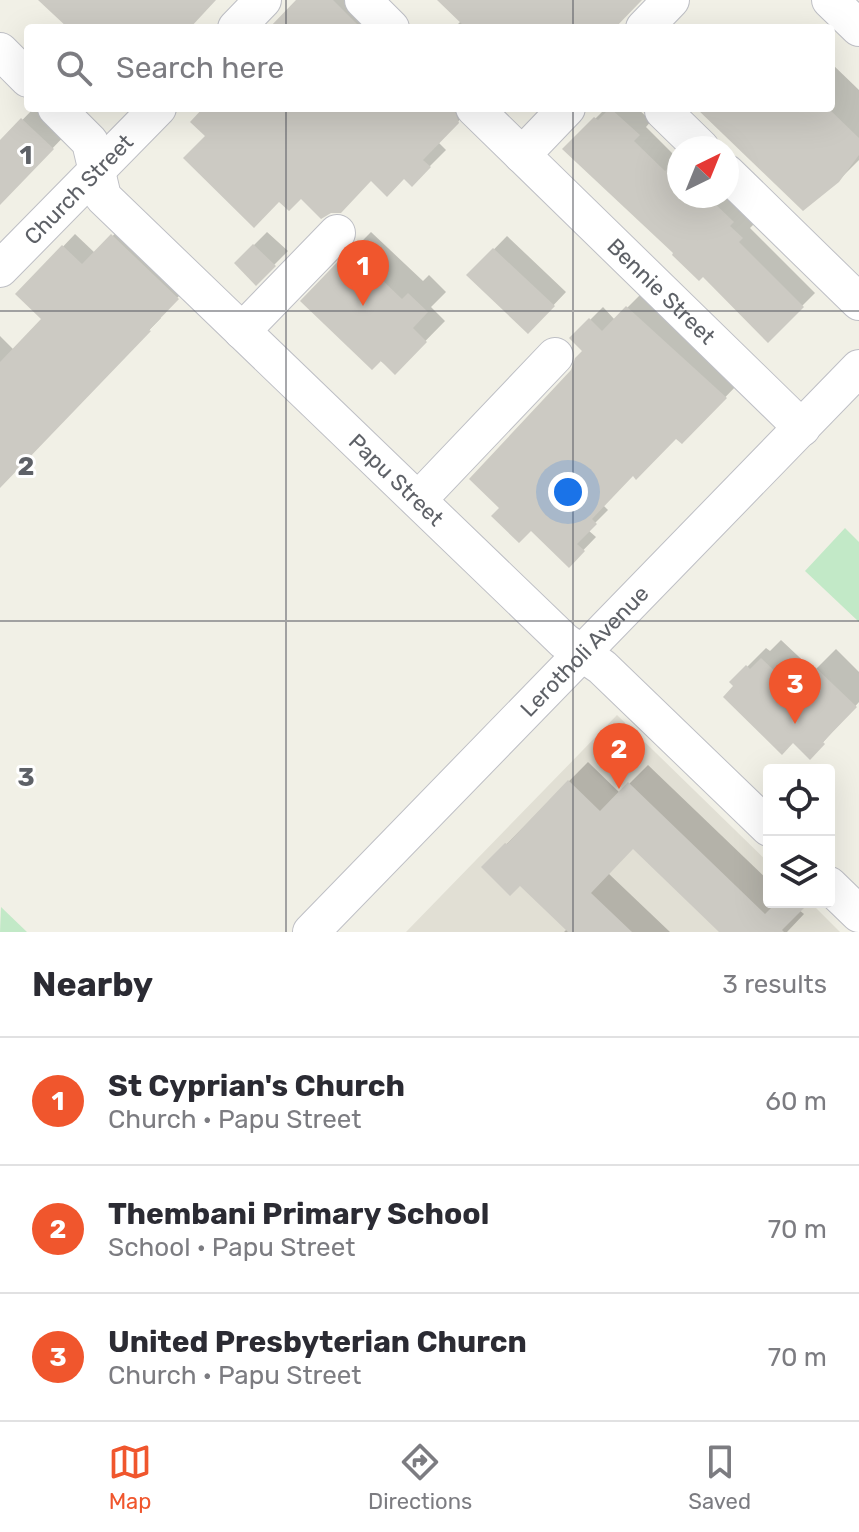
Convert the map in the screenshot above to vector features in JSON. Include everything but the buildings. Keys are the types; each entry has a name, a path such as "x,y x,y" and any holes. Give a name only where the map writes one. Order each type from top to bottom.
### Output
{"street":[{"path":"240,24 263,0"},
{"path":"363,0 387,24"},
{"path":"648,24 671,0"},
{"path":"830,0 859,28"},
{"path":"0,51 24,75"},
{"name":"Papu Street","path":"60,112 90,142 103,197 564,641 602,667 763,822"},
{"name":"Church Street","path":"0,269 154,112"},
{"name":"Bennie Street","path":"478,112 802,428"},
{"path":"522,155 563,112"},
{"path":"664,112 689,136"},
{"path":"739,185 859,302"},
{"path":"242,331 337,233"},
{"path":"418,500 555,356"},
{"name":"Lerotholi Avenue","path":"311,932 859,368"},
{"path":"835,891 859,914"}],"shaded area":[{"path":"617,715 763,857 763,908 816,908 840,932 406,932"}],"green space":[{"path":"845,528 859,542 859,622 805,571"},
{"path":"1,907 27,932 0,932"}],"place":[{"name":"St Cyprian's Church","path":"363,306"},
{"name":"United Presbyterian Churcn","path":"795,724"},
{"name":"Thembani Primary School","path":"619,789"}]}
